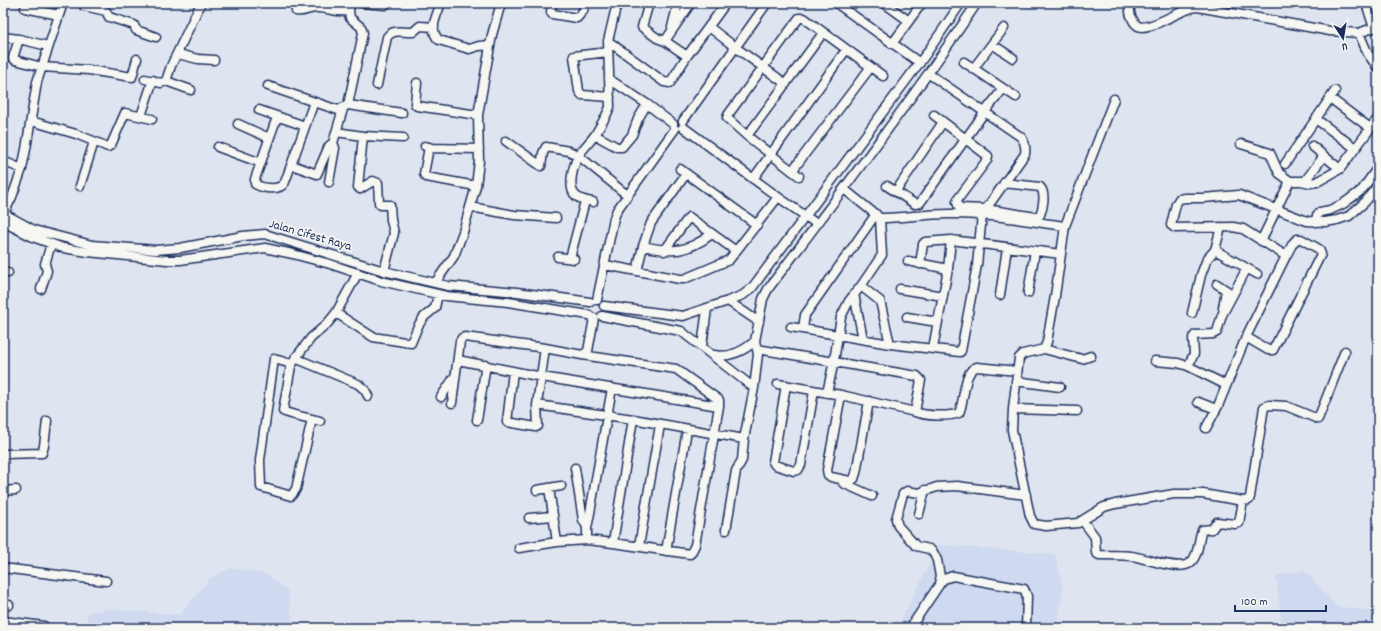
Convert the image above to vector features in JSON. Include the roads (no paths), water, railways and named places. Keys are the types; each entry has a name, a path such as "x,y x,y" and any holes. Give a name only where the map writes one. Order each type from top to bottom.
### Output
{"street":[{"path":"3,214 22,169 37,82 63,3"},
{"path":"84,3 84,6 106,11 109,17 134,25 136,30 156,37"},
{"path":"166,81 171,66 201,3"},
{"path":"362,3 385,5"},
{"path":"441,3 434,27 435,35 440,40 470,49 490,45"},
{"path":"435,283 454,256 471,207 476,186 479,162 478,115 490,45 501,3"},
{"path":"552,3 552,14 578,18 585,3"},
{"path":"558,257 572,259 589,201 577,197 574,193 572,185 574,168 578,156 595,135 610,107 608,42 617,3"},
{"path":"649,3 642,27 687,56"},
{"path":"670,33 678,3"},
{"path":"665,41 692,3"},
{"path":"608,42 667,83 671,82 687,56 710,27 726,3"},
{"path":"595,316 586,310 587,306 594,301 605,265 614,218 617,210 767,3"},
{"path":"836,3 920,63"},
{"path":"884,3 909,21"},
{"path":"892,44 922,3"},
{"path":"604,306 687,316 743,295 752,288 805,215 920,63 962,3"},
{"path":"726,530 736,471 742,460 744,440 754,388 756,345 759,322 764,299 768,289 938,61 977,3"},
{"path":"1131,3 1129,8 1130,16 1138,26 1156,23 1189,8 1198,7 1330,31 1359,32 1376,27 1366,3"},
{"path":"292,165 318,174 329,146 333,143 345,107 363,33 361,27 350,18 349,7 341,12 316,8 304,12 296,11"},
{"path":"25,8 59,15"},
{"path":"870,68 796,173 747,136 730,121 728,116 798,18 804,18 870,68 883,76"},
{"path":"377,85 387,37 389,34 395,32 414,32 420,26 434,27"},
{"path":"710,27 762,68 786,84"},
{"path":"974,69 1004,28"},
{"path":"1359,32 1368,54 1378,68"},
{"path":"747,136 823,33"},
{"path":"3,37 48,46"},
{"path":"19,39 13,58 15,60 42,67 89,70 132,77 136,60"},
{"path":"992,44 1013,58"},
{"path":"752,179 846,50"},
{"path":"608,52 574,56 579,91 582,95 610,97"},
{"path":"178,54 198,59 214,60"},
{"path":"926,54 938,61"},
{"path":"964,62 1016,97"},
{"path":"791,327 890,344 933,348 958,353 962,351 984,212 1025,154 1025,146 1021,137 926,77 913,72"},
{"path":"609,79 679,125 752,179 817,224"},
{"path":"141,116 149,80 163,83 166,81 191,90"},
{"path":"417,83 415,104 417,106 478,115"},
{"path":"268,86 338,110 345,107 402,113"},
{"path":"887,186 914,204 920,202 1003,89"},
{"path":"1285,164 1333,94 1370,128"},
{"path":"1044,349 1047,342 1055,296 1065,226 1114,99"},
{"path":"277,117 255,183 256,185 268,188 283,186 314,102"},
{"path":"595,135 617,147 622,148 632,135 638,119 647,104"},
{"path":"259,110 305,126"},
{"path":"31,120 76,134 109,147 125,113 152,119"},
{"path":"934,116 987,155 988,158 958,199 957,204 959,208 1065,226"},
{"path":"1241,144 1270,153 1279,173 1290,181 1304,181 1310,183 1317,182 1340,169 1378,118"},
{"path":"1316,119 1355,148"},
{"path":"896,191 943,122"},
{"path":"238,124 269,138"},
{"path":"336,132 363,136 403,138"},
{"path":"363,136 358,186 360,189 373,181 378,183 379,203 381,205 390,205 394,231 384,271"},
{"path":"506,141 541,166 543,153 546,147 569,151 578,156 627,195"},
{"path":"80,186 94,142"},
{"path":"329,182 335,148 333,143"},
{"path":"1312,146 1340,169"},
{"path":"218,147 261,163"},
{"path":"476,186 426,177 424,174 427,147 479,149"},
{"path":"1304,181 1324,156"},
{"path":"3,161 22,169"},
{"path":"1316,222 1317,215 1320,212 1330,210 1343,204 1362,190 1378,167"},
{"path":"638,271 643,246 651,223 683,171 757,225"},
{"path":"1261,240 1290,181"},
{"path":"844,189 878,216 895,218 984,212 1036,217 1040,215 1044,194 1042,189 1004,183"},
{"path":"1286,256 1243,229 1233,227 1175,228 1172,225 1176,204 1179,199 1185,198 1239,196 1307,221 1316,222 1337,220 1349,216 1365,202 1378,185"},
{"path":"605,265 680,280 684,279 726,262 778,197"},
{"path":"471,207 514,215 556,218"},
{"name":"Jalan Cifest Raya","path":"3,214 34,230 92,245 156,250 180,248 243,236 265,234 384,271 448,286 594,301"},
{"path":"827,393 841,317 848,301 861,286 882,255 878,216"},
{"path":"803,328 805,316 878,216"},
{"path":"664,251 689,217 736,251"},
{"name":"Jalan Cifest Raya","path":"3,222 32,237 63,248 160,261 180,260 265,248 299,255 381,281 442,295 508,302 680,330 702,346"},
{"path":"1192,312 1201,275 1207,259 1215,250 1221,227"},
{"path":"643,246 664,251 683,250 700,243 712,234"},
{"path":"1206,428 1216,409 1246,337 1293,243 1298,239 1301,239 1319,250 1322,254 1273,350 1268,350 1246,337"},
{"path":"920,264 923,244 925,242 951,240 1061,254"},
{"path":"933,348 948,269 951,240"},
{"path":"41,289 47,272 45,264 51,244"},
{"path":"1000,295 1007,248"},
{"path":"1215,250 1257,274"},
{"path":"1028,294 1035,251"},
{"path":"908,261 948,269"},
{"path":"1188,366 1194,354 1193,338 1195,335 1213,334 1217,332 1230,292 1247,268"},
{"path":"358,273 336,313 327,324 311,338 294,361 283,411 287,414 316,420 296,488 291,496 261,488 260,460 274,359 294,361 358,384 365,390 368,396"},
{"path":"1217,284 1230,292"},
{"path":"336,313 373,337 411,343 418,326 424,317 435,308 448,286"},
{"path":"861,286 880,301 890,344"},
{"path":"900,289 943,296"},
{"path":"854,294 863,339"},
{"path":"594,301 602,302 605,311 595,316"},
{"path":"728,301 759,322"},
{"path":"707,309 702,346 754,388"},
{"path":"582,355 588,351 595,316"},
{"path":"907,317 937,322"},
{"path":"452,403 460,341 463,338 545,348 676,369 719,400 693,551 690,554 587,540 557,542 518,548"},
{"path":"713,355 724,356 756,345 919,377 921,384 915,412"},
{"path":"513,371 507,422 536,427 538,426 537,405 545,348"},
{"path":"1091,356 1082,358 1044,349 1021,355 1019,358 1013,409 1013,433 1030,516 1034,524 1046,526 1070,525 1083,521 1104,508 1115,504 1174,494 1203,494 1247,501 1250,497 1264,407 1269,405 1286,406 1318,419 1344,351"},
{"path":"458,360 513,371 719,406"},
{"path":"1155,361 1178,363 1188,366 1226,385"},
{"path":"477,420 486,365"},
{"path":"814,390 801,465 798,470 794,471 775,465 773,462 782,385 814,390 827,393 842,395 929,415 952,415 959,413 968,374 973,368 977,366 1017,371"},
{"path":"441,397 456,374"},
{"path":"1016,381 1060,387"},
{"path":"587,540 587,528 612,388"},
{"path":"842,395 827,470 828,475 831,477 850,481 854,479 869,401"},
{"path":"1198,402 1216,409"},
{"path":"537,405 633,419 744,440"},
{"path":"1013,409 1077,411"},
{"path":"613,543 633,419"},
{"path":"3,454 42,453 47,421"},
{"path":"639,546 660,425"},
{"path":"666,551 687,430"},
{"path":"575,468 583,520 587,528"},
{"path":"841,479 844,484 872,496"},
{"path":"537,490 561,486"},
{"path":"942,582 937,560 933,552 929,549 916,546 898,526 896,519 903,494 906,492 918,493 925,490 957,486 1026,495"},
{"path":"549,488 557,542"},
{"path":"3,491 16,490"},
{"path":"919,514 925,490"},
{"path":"1083,521 1095,537 1096,553 1099,555 1132,556 1161,563 1187,566 1196,556 1202,530 1212,529 1217,522 1239,523 1243,501"},
{"path":"529,518 553,516"},
{"path":"3,568 106,581"},
{"path":"910,628 944,579 953,576 1024,589 1027,596 1026,628"},
{"path":"3,621 44,626"}]}
